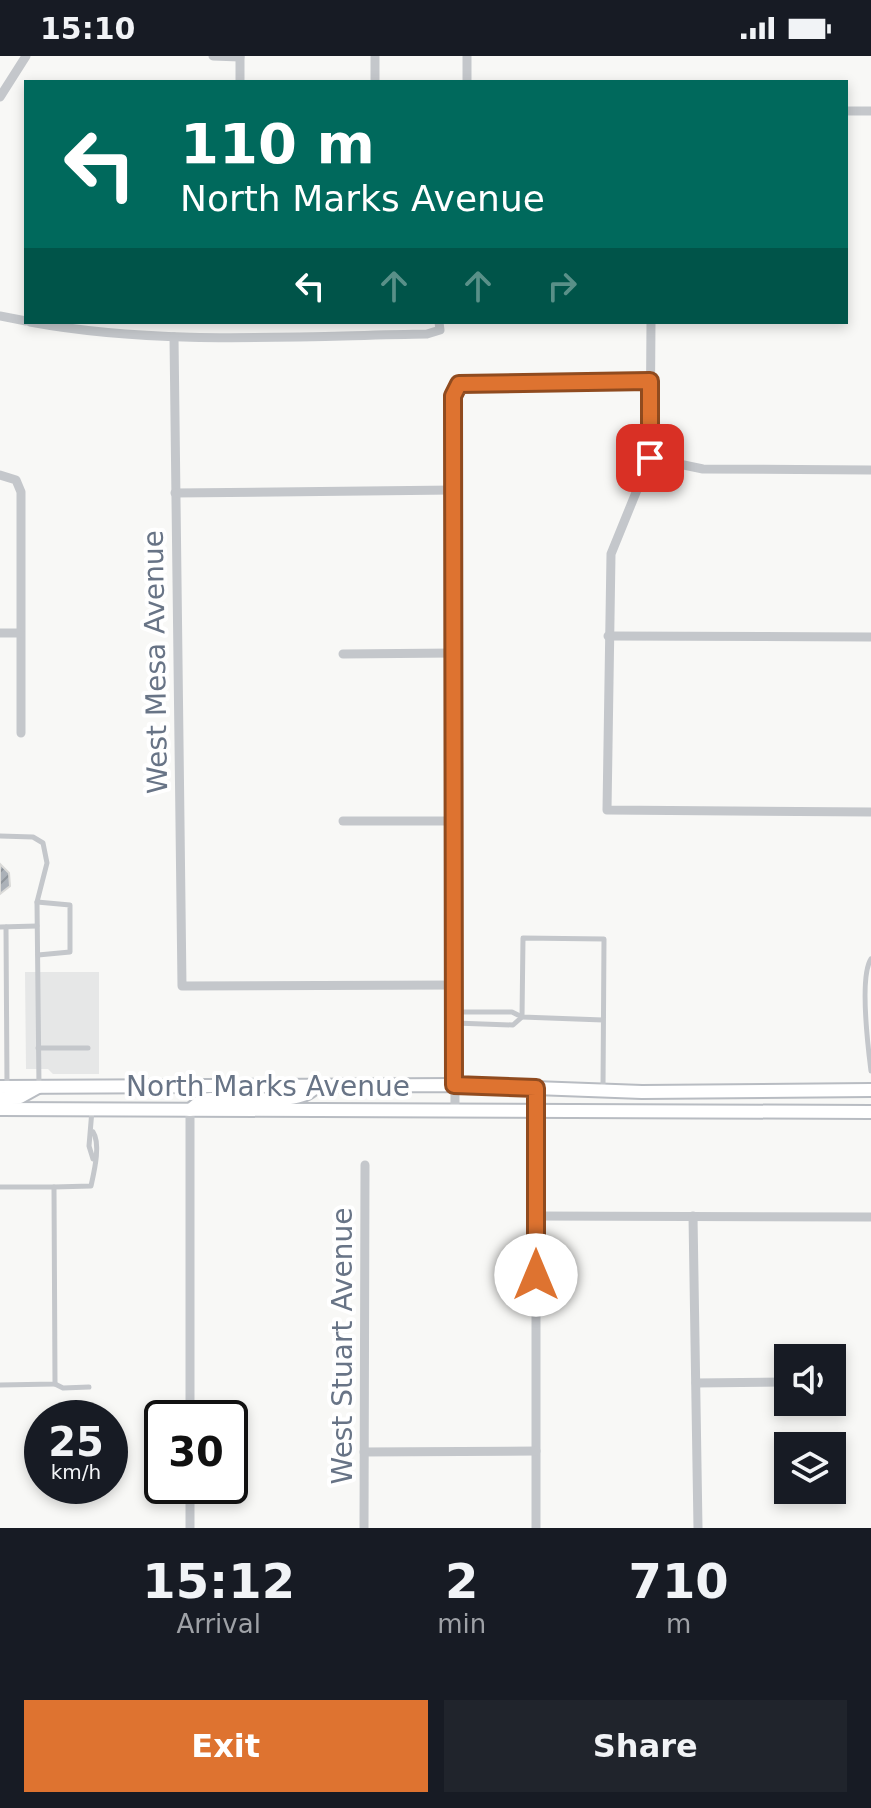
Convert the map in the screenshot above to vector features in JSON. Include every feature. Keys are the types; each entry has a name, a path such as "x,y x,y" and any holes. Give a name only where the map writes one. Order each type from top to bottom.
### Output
{"main road":[{"name":"North Marks Avenue","path":"2,1091 20,1097 39,1086 454,1085 603,1090 871,1090"},
{"path":"190,1110 202,1100 280,1098 306,1095 315,1087"},
{"name":"North Marks Avenue","path":"0,1109 871,1112"}],"street":[{"path":"0,97 26,56"},
{"path":"213,56 240,56 240,80"},
{"path":"375,56 375,80"},
{"path":"467,56 467,80"},
{"path":"848,111 871,111"},
{"path":"0,316 24,321"},
{"path":"40,324 75,330 174,337 427,334 440,326"},
{"path":"651,324 650,458 611,554 607,810 871,812"},
{"name":"West Mesa Avenue","path":"174,337 182,986 454,985"},
{"path":"455,1109 452,405 459,384 650,381"},
{"path":"650,458 703,469 871,470"},
{"path":"0,475 16,480 21,492 21,733"},
{"path":"175,493 454,490"},
{"path":"0,633 20,633"},
{"path":"608,636 871,637"},
{"path":"343,654 454,653"},
{"path":"343,821 454,821"},
{"path":"536,1088 536,1528"},
{"path":"190,1110 190,1400"},
{"name":"West Stuart Avenue","path":"364,1528 365,1165"},
{"path":"536,1216 871,1217"},
{"path":"693,1216 698,1528"},
{"path":"696,1383 774,1382"},
{"path":"364,1452 536,1451"},
{"path":"190,1504 190,1528"}],"lane":[{"path":"0,836 33,837 43,843 47,863 37,902 39,1086"},
{"path":"37,902 70,905 70,952 38,955"},
{"path":"2,1091 3,927 37,926"},
{"path":"454,1023 513,1025 522,1017 523,938 604,939 603,1090"},
{"path":"871,959 866,968 869,993 864,1018 871,1071"},
{"path":"454,1012 512,1012 522,1017 603,1020"},
{"path":"38,1048 88,1048"},
{"path":"0,1187 91,1186 96,1137 92,1110"},
{"path":"54,1187 55,1384"},
{"path":"0,1385 89,1387"}],"shaded area":[{"path":"25,972 99,972 99,1074 53,1074 48,1069 26,1069"}],"building":[{"path":"0,864 9,873 10,886 0,894"}],"route":[{"path":"536,1275 536,1088 454,1085 453,396 459,384 650,381 650,458"}]}
